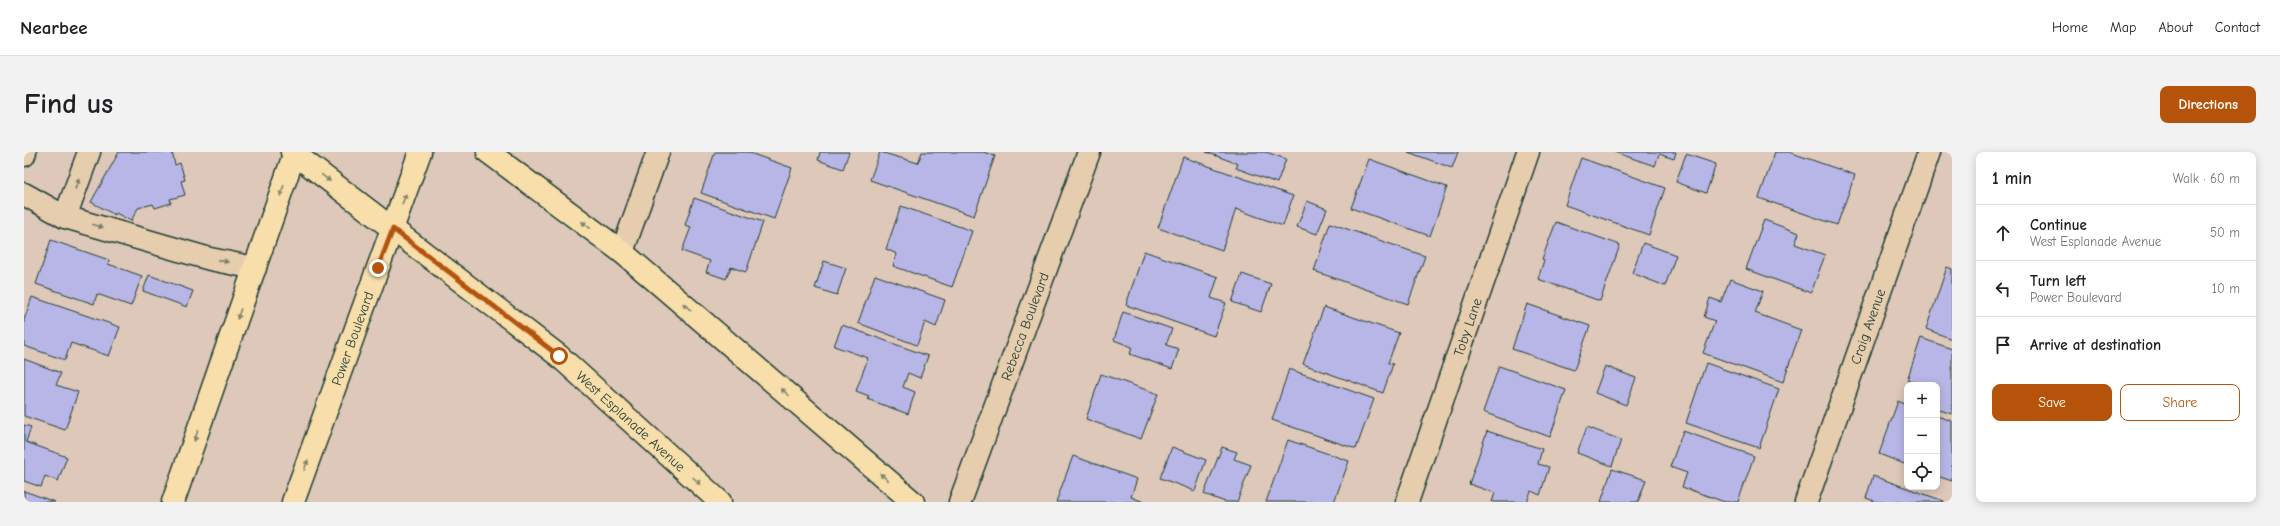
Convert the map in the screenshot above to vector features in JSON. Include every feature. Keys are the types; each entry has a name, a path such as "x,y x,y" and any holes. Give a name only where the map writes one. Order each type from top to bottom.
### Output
{"main road":[{"name":"West Esplanade Avenue","path":"295,152 559,356 720,502"},
{"path":"173,502 295,152"},
{"name":"Power Boulevard","path":"293,502 420,152"},
{"path":"488,152 622,252 913,502"}],"street":[{"path":"65,217 89,152"},
{"path":"622,252 658,152"},
{"name":"Rebecca Boulevard","path":"960,502 1089,152"},
{"name":"Toby Lane","path":"1407,502 1528,152"},
{"name":"Craig Avenue","path":"1806,502 1929,152"},
{"path":"24,194 65,217 210,259 255,268"}],"building":[{"path":"119,152 172,152 175,165 180,163 185,180 181,181 185,195 170,199 171,203 155,208 153,204 138,208 131,221 116,213 115,215 91,202"},
{"path":"715,152 747,152 792,168 774,219 701,193"},
{"path":"820,152 849,152 843,169 818,160"},
{"path":"880,152 918,163 922,152 983,152 995,156 974,216 870,180"},
{"path":"1206,152 1266,152 1286,159 1277,183 1236,168 1238,164"},
{"path":"1408,152 1458,152 1452,168"},
{"path":"1614,152 1676,152 1674,159 1659,154 1655,166"},
{"path":"1775,152 1789,152 1855,175 1837,225 1759,198"},
{"path":"1686,154 1716,164 1706,193 1676,182"},
{"path":"1183,157 1293,196 1283,226 1236,209 1222,250 1158,228"},
{"path":"1581,158 1665,188 1649,235 1565,205"},
{"path":"1369,159 1447,187 1430,236 1351,208"},
{"path":"694,198 763,222 746,272 731,267 726,279 706,272 710,261 682,251 691,227 685,225"},
{"path":"1307,201 1327,209 1317,234 1297,227"},
{"path":"901,206 972,231 952,287 893,266 897,254 886,249"},
{"path":"1764,220 1799,233 1795,244 1825,255 1811,293 1746,269"},
{"path":"1556,222 1620,245 1600,301 1538,279 1544,260 1542,259"},
{"path":"1330,223 1425,256 1408,304 1314,271"},
{"path":"51,240 109,260 108,264 142,276 131,306 97,294 94,304 36,284"},
{"path":"1643,243 1676,255 1665,286 1632,273"},
{"path":"1144,251 1218,277 1211,298 1226,303 1214,336 1126,305"},
{"path":"824,261 846,268 837,295 815,288"},
{"path":"1947,267 1952,269 1952,339 1926,329"},
{"path":"1242,274 1271,284 1261,312 1232,302"},
{"path":"149,275 193,291 187,307 143,291"},
{"path":"875,275 945,300 936,327 925,322 917,345 858,323"},
{"path":"1730,279 1763,291 1755,313 1801,330 1783,382 1703,353 1715,321 1704,317 1710,298 1721,302"},
{"path":"32,297 120,327 109,356 71,343 65,360 24,346 24,320"},
{"path":"1527,304 1590,326 1574,370 1512,349"},
{"path":"1324,307 1399,333 1388,363 1393,364 1383,393 1303,364"},
{"path":"1123,312 1172,329 1166,345 1179,349 1172,369 1130,354 1132,347 1114,340"},
{"path":"842,325 928,356 920,378 908,373 903,387 915,392 908,414 867,399 869,396 856,391 868,358 834,346"},
{"path":"1921,338 1952,349 1952,414 1940,410 1940,382 1913,382 1907,380"},
{"path":"24,359 61,373 56,385 78,392 65,430 24,416"},
{"path":"1706,363 1779,389 1759,448 1686,423"},
{"path":"1499,366 1566,390 1550,437 1483,412"},
{"path":"1605,366 1636,378 1626,405 1595,393"},
{"path":"1289,369 1374,399 1356,449 1272,420"},
{"path":"1101,374 1158,394 1141,439 1086,419"},
{"path":"1898,401 1904,404 1904,464 1879,454"},
{"path":"1940,417 1952,421 1952,481 1940,477"},
{"path":"24,425 31,427 26,442 67,457 58,481 45,476 41,487 24,481"},
{"path":"1587,427 1621,440 1612,466 1577,453"},
{"path":"1487,431 1542,449 1538,464 1549,467 1540,495 1531,491 1527,502 1492,502 1495,493 1469,484"},
{"path":"1683,431 1754,456 1738,502 1725,502 1682,487 1687,473 1670,467"},
{"path":"1288,440 1349,461 1334,502 1266,502"},
{"path":"1172,447 1206,460 1195,491 1160,478"},
{"path":"1222,447 1237,452 1234,459 1251,465 1237,502 1225,502 1204,494"},
{"path":"1073,456 1137,479 1131,497 1144,502 1056,502"},
{"path":"1612,469 1646,480 1638,502 1601,502"},
{"path":"1873,476 1904,487 1904,490 1913,490 1944,502 1877,502 1866,498"},
{"path":"24,491 55,502 24,502"}],"route":[{"path":"378,268 393,229 559,356"}]}
